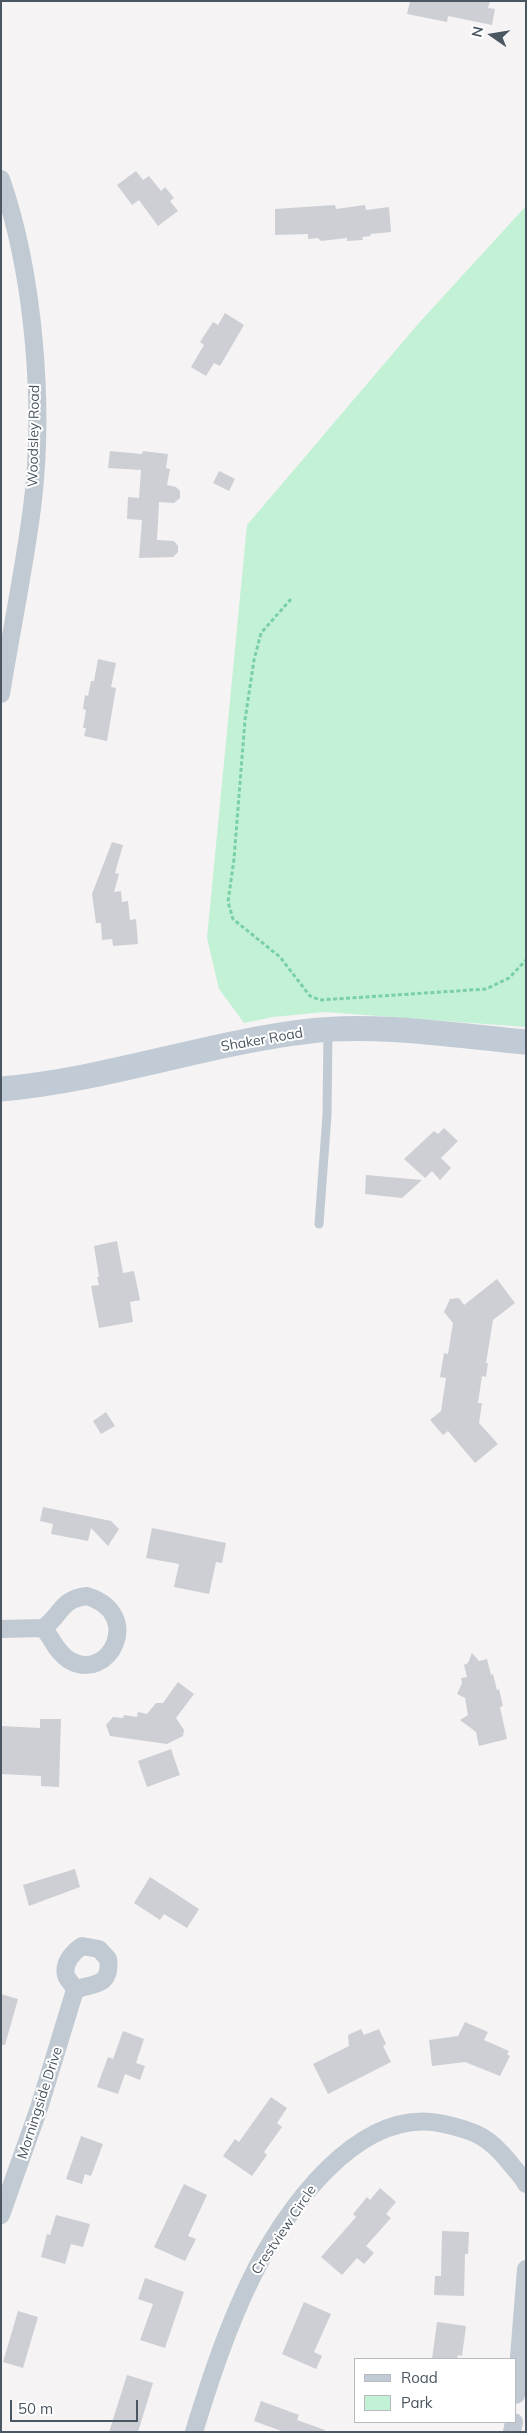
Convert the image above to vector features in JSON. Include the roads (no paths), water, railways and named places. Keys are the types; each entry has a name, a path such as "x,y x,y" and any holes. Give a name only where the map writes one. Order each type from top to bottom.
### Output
{"main road":[{"name":"Shaker Road","path":"1,1089 118,1069 257,1039 328,1029 433,1033 526,1042"}],"street":[{"name":"Woodsley Road","path":"1,179 13,221 24,273 34,353 37,430 32,507 1,694"},
{"path":"1,1629 43,1628"},
{"name":"Morningside Drive","path":"1,2215 41,2100 75,1990"},
{"name":"Crestview Circle","path":"194,2432 238,2306 251,2278 287,2220 308,2191 347,2151 387,2127 410,2122 437,2122 467,2129 489,2140 498,2148 526,2184"},
{"path":"517,2382 526,2269"}],"lane":[{"path":"320,1224 327,1115 328,1029"}]}
